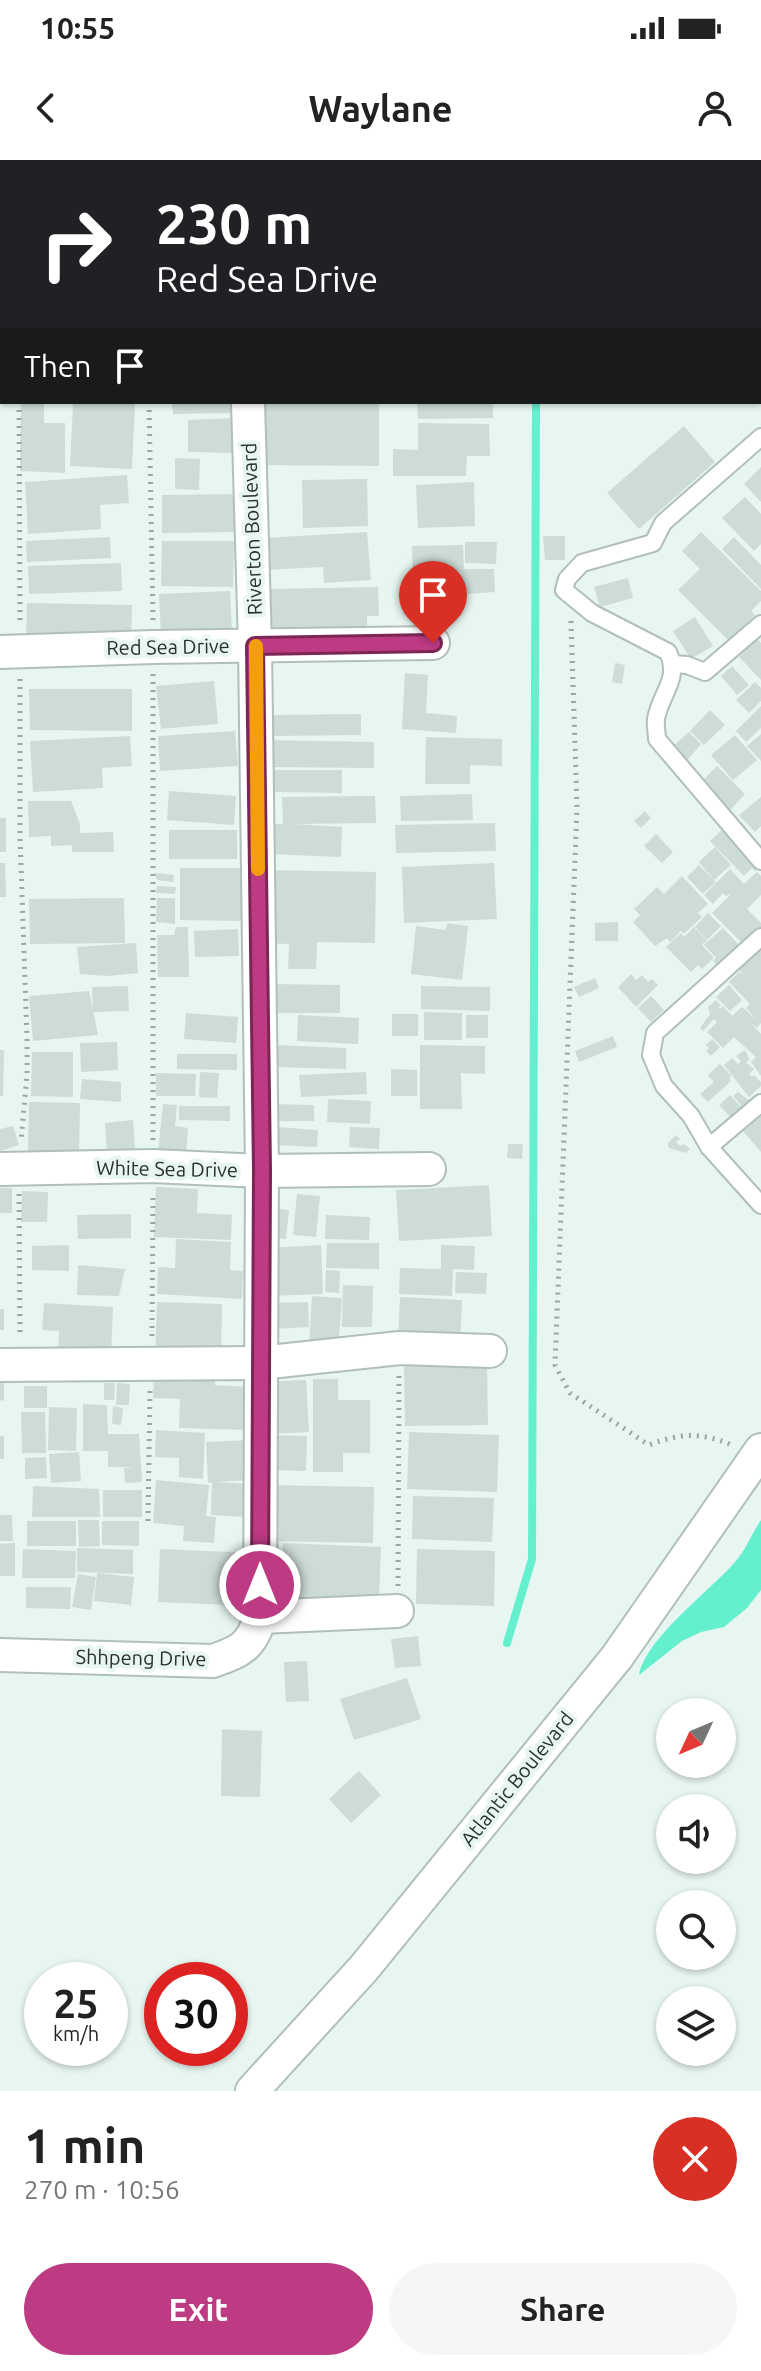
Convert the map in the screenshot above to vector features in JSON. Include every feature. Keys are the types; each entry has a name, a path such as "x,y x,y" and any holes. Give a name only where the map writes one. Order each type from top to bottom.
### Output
{"street":[{"name":"Riverton Boulevard","path":"248,404 255,646 262,1171 260,1617"},
{"name":"Red Sea Drive","path":"10,652 433,643"},
{"name":"White Sea Drive","path":"9,1169 153,1166 262,1171 429,1169"},
{"path":"10,1364 260,1363 400,1348 490,1351"},
{"name":"Atlantic Boulevard","path":"252,2091 364,1968 617,1657 759,1453"},
{"path":"260,1617 397,1611"},
{"name":"Shhpeng Drive","path":"0,1655 213,1661 238,1652 255,1636 260,1617"}],"lane":[{"path":"761,437 663,523 653,543 582,563 567,579 564,590 592,613 668,652 673,664 669,687 656,719 657,739 761,861"},
{"path":"673,664 687,665 705,672 761,624"},
{"path":"761,937 655,1033 651,1055 664,1086 691,1116 709,1147 761,1205"},
{"path":"709,1147 761,1103"}],"path":[{"path":"10,1364 9,1169 27,1074 20,836 10,652 19,404"},
{"path":"148,1521 153,1166 153,647 149,404"},
{"path":"570,596 577,808 555,1365 570,1393 649,1445 677,1435 715,1437 759,1453"},
{"path":"397,1611 400,1348"}],"shaded area":[{"path":"761,1520 761,1590 747,1608 724,1627 701,1632 682,1641 639,1675 653,1646 735,1562"}],"building":[{"path":"21,404 44,404 44,423 65,423 65,473 20,471"},
{"path":"73,404 135,404 132,469 70,466"},
{"path":"172,404 232,404 232,413 173,414"},
{"path":"261,404 379,404 379,466 260,465"},
{"path":"417,404 493,404 493,418 418,419"},
{"path":"236,418 236,453 188,452 188,420"},
{"path":"418,423 489,424 490,456 467,456 466,476 393,476 393,449 418,450"},
{"path":"684,426 715,462 639,529 607,493"},
{"path":"175,458 200,459 199,490 175,489"},
{"path":"761,467 761,502 744,484"},
{"path":"127,475 129,503 100,505 101,529 28,534 25,482"},
{"path":"367,479 368,526 303,528 302,480"},
{"path":"474,482 475,526 418,528 416,485"},
{"path":"236,494 237,532 162,533 162,495"},
{"path":"745,497 761,514 761,544 754,551 722,518"},
{"path":"367,532 371,580 324,583 323,567 265,570 263,538"},
{"path":"701,532 761,591 761,601 751,611 755,615 729,641 678,590 700,569 682,551"},
{"path":"543,536 565,536 565,560 545,560"},
{"path":"110,537 111,558 27,562 26,541"},
{"path":"734,537 761,565 761,589 722,549"},
{"path":"162,541 234,541 233,587 161,586"},
{"path":"465,542 497,542 496,564 465,563"},
{"path":"463,545 464,569 494,569 495,592 467,594 467,597 414,599 412,546"},
{"path":"121,563 122,591 29,594 28,566"},
{"path":"628,578 633,598 600,607 594,587"},
{"path":"378,587 379,616 367,616 367,636 265,638 264,589"},
{"path":"230,591 232,633 161,636 159,594"},
{"path":"27,603 132,605 131,642 26,640"},
{"path":"695,617 713,646 691,659 673,631"},
{"path":"757,639 761,643 761,680 739,657"},
{"path":"615,663 625,665 622,684 612,682"},
{"path":"732,666 749,685 737,695 721,676"},
{"path":"405,673 428,675 426,713 457,716 456,733 402,729"},
{"path":"214,681 218,724 161,729 156,686"},
{"path":"755,682 761,688 761,701 749,713 736,700"},
{"path":"29,689 132,689 132,731 30,730"},
{"path":"761,706 761,728 746,742 736,731"},
{"path":"710,710 725,725 704,745 690,731"},
{"path":"361,714 361,735 272,736 272,715"},
{"path":"235,731 238,766 160,771 158,736"},
{"path":"689,732 701,744 686,762 672,747"},
{"path":"761,734 761,761 747,746"},
{"path":"735,735 757,760 733,780 711,755"},
{"path":"130,736 132,766 102,768 103,788 33,792 30,741"},
{"path":"426,737 502,739 502,766 470,765 470,784 425,784"},
{"path":"263,740 374,742 374,768 263,767"},
{"path":"717,766 745,794 730,810 702,781"},
{"path":"270,770 342,770 342,793 270,792"},
{"path":"169,791 236,796 234,825 167,820"},
{"path":"472,794 473,820 401,821 400,796"},
{"path":"375,796 376,823 295,824 342,827 341,857 267,854 268,824 283,824 282,797"},
{"path":"761,797 761,826 755,832 739,815"},
{"path":"28,801 71,801 80,824 80,833 113,832 114,852 72,852 72,845 51,846 51,836 29,837"},
{"path":"645,811 651,818 641,828 634,821"},
{"path":"0,818 6,818 6,852 0,852"},
{"path":"495,823 496,851 396,853 395,825"},
{"path":"723,829 760,867 755,871 752,868 744,876 710,841"},
{"path":"169,830 237,830 237,859 169,859"},
{"path":"656,834 673,852 662,863 644,846"},
{"path":"715,847 731,865 714,880 699,862"},
{"path":"0,863 5,863 6,897 0,897"},
{"path":"494,863 497,919 404,923 402,867"},
{"path":"699,865 716,882 703,894 687,877"},
{"path":"180,868 242,868 242,921 180,920"},
{"path":"730,869 744,884 757,872 761,876 761,895 747,909 761,923 761,934 744,945 712,913 732,893 726,896 723,893 713,904 704,895"},
{"path":"264,870 376,872 375,943 317,942 316,969 288,969 289,944 263,943"},
{"path":"155,873 174,875 173,882 157,880"},
{"path":"682,876 708,904 698,913 702,917 684,934 681,931 670,942 667,938 655,946 633,922 640,915 634,909 657,887 664,894"},
{"path":"157,886 176,887 175,894 156,893"},
{"path":"124,898 125,943 30,944 29,899"},
{"path":"157,898 175,898 175,924 156,922"},
{"path":"708,913 721,926 707,940 695,927"},
{"path":"618,922 618,941 595,941 595,923"},
{"path":"447,923 468,926 462,980 411,974 416,926 446,930"},
{"path":"176,927 188,927 189,977 158,977 157,935 174,935"},
{"path":"694,927 707,941 702,945 714,958 702,969 698,965 691,972 666,947 681,933 684,937"},
{"path":"723,928 740,946 720,969 713,961 716,958 704,945"},
{"path":"238,929 239,956 195,957 194,931"},
{"path":"136,943 138,973 108,976 80,974 77,947"},
{"path":"756,949 761,950 761,1023 757,1028 750,1022 761,1034 761,1076 751,1062 756,1057 734,1037 723,1048 707,1032 717,1022 714,1019 703,1031 700,1028 710,1014 708,1007 716,1000 721,1005 720,1009 723,1006 732,1016 742,1007 757,1020 746,1008 750,1004 729,982 739,972 745,976 734,965"},
{"path":"631,974 636,980 642,975 648,982 652,979 658,985 636,1007 618,987"},
{"path":"595,978 599,988 579,997 574,987"},
{"path":"272,984 340,985 340,1013 272,1013"},
{"path":"729,985 742,1000 730,1011 716,997"},
{"path":"128,986 129,1011 93,1012 92,987"},
{"path":"421,986 490,987 490,1011 421,1009"},
{"path":"89,991 98,1035 33,1041 29,996"},
{"path":"651,996 664,1010 651,1022 638,1008"},
{"path":"424,1012 462,1013 462,1040 424,1040"},
{"path":"186,1013 238,1017 236,1043 184,1039"},
{"path":"392,1014 418,1014 418,1036 392,1036"},
{"path":"298,1015 359,1018 358,1044 297,1041"},
{"path":"466,1015 488,1015 488,1038 466,1038"},
{"path":"613,1036 617,1047 579,1062 575,1051"},
{"path":"712,1039 720,1047 711,1056 706,1051 709,1048 706,1045"},
{"path":"117,1042 118,1070 81,1072 80,1043"},
{"path":"275,1045 346,1048 346,1069 274,1067"},
{"path":"420,1045 485,1046 485,1074 461,1073 462,1109 420,1109"},
{"path":"0,1050 4,1050 3,1096 0,1096"},
{"path":"745,1050 749,1059 746,1063 754,1069 749,1074 761,1082 761,1086 749,1097 724,1065 732,1058 738,1064 741,1061 736,1056"},
{"path":"32,1052 73,1052 73,1097 31,1096"},
{"path":"177,1054 237,1054 237,1070 177,1069"},
{"path":"720,1064 732,1076 729,1078 731,1081 708,1102 700,1094 714,1082 708,1075"},
{"path":"391,1069 417,1070 417,1096 391,1096"},
{"path":"200,1072 219,1073 217,1098 199,1097"},
{"path":"366,1072 367,1094 301,1097 299,1075"},
{"path":"156,1073 196,1074 195,1096 156,1096"},
{"path":"82,1079 121,1082 121,1102 80,1099"},
{"path":"738,1092 753,1103 745,1110 733,1096"},
{"path":"730,1095 743,1109 732,1119 719,1105"},
{"path":"328,1099 371,1101 370,1124 327,1122"},
{"path":"29,1102 80,1103 79,1154 28,1153"},
{"path":"163,1104 177,1105 175,1126 188,1128 186,1154 158,1152"},
{"path":"269,1104 314,1105 314,1121 269,1121"},
{"path":"179,1106 230,1106 230,1121 179,1120"},
{"path":"761,1106 761,1152 738,1125"},
{"path":"133,1120 135,1150 107,1152 105,1123"},
{"path":"13,1126 19,1145 0,1151 0,1129"},
{"path":"277,1127 318,1130 317,1147 276,1145"},
{"path":"350,1127 380,1128 379,1149 349,1147"},
{"path":"676,1135 680,1146 684,1144 690,1149 686,1153 669,1148 668,1143"},
{"path":"508,1144 523,1144 522,1159 507,1158"},
{"path":"489,1185 492,1236 399,1241 396,1190"},
{"path":"156,1187 198,1189 197,1213 232,1215 231,1240 154,1237"},
{"path":"0,1188 12,1188 12,1213 0,1213"},
{"path":"22,1191 48,1192 47,1222 21,1222"},
{"path":"297,1194 320,1196 316,1237 293,1235"},
{"path":"267,1208 289,1210 286,1239 265,1237"},
{"path":"131,1214 131,1238 78,1239 77,1215"},
{"path":"326,1215 370,1217 369,1240 325,1239"},
{"path":"176,1239 231,1242 230,1270 243,1271 242,1299 157,1294 158,1267 175,1268"},
{"path":"327,1243 379,1243 379,1269 326,1268"},
{"path":"69,1245 69,1271 32,1270 32,1246"},
{"path":"321,1245 323,1294 270,1296 268,1248"},
{"path":"441,1245 475,1246 474,1270 453,1269 452,1296 399,1294 400,1268 441,1269"},
{"path":"78,1265 125,1269 119,1296 77,1295"},
{"path":"326,1270 340,1271 339,1293 325,1292"},
{"path":"456,1272 487,1273 486,1294 455,1293"},
{"path":"343,1285 373,1286 372,1327 342,1327"},
{"path":"312,1296 342,1298 338,1350 309,1348"},
{"path":"400,1297 462,1300 460,1348 398,1345"},
{"path":"157,1302 222,1304 221,1358 155,1356"},
{"path":"308,1302 309,1327 272,1329 271,1303"},
{"path":"44,1303 113,1307 111,1356 58,1353 59,1331 42,1330"},
{"path":"0,1309 4,1309 4,1330 0,1330"},
{"path":"487,1364 488,1425 405,1426 404,1365"},
{"path":"0,1372 4,1372 4,1401 0,1400"},
{"path":"154,1372 215,1373 215,1385 250,1387 248,1430 179,1428 180,1399 153,1398"},
{"path":"313,1379 338,1379 338,1400 370,1400 370,1453 343,1453 343,1472 313,1472"},
{"path":"306,1380 309,1432 268,1434 265,1382"},
{"path":"104,1383 115,1383 114,1400 104,1400"},
{"path":"117,1383 130,1384 129,1405 116,1405"},
{"path":"24,1386 47,1386 47,1408 24,1408"},
{"path":"83,1404 107,1405 108,1434 139,1434 142,1482 125,1483 124,1468 135,1467 108,1467 108,1451 83,1451"},
{"path":"113,1406 123,1408 121,1425 112,1424"},
{"path":"49,1407 77,1408 76,1451 48,1450"},
{"path":"21,1412 45,1412 46,1453 22,1453"},
{"path":"156,1430 205,1433 203,1479 179,1477 179,1458 155,1457"},
{"path":"409,1432 499,1435 497,1492 407,1489"},
{"path":"269,1435 307,1436 306,1471 268,1470"},
{"path":"0,1436 4,1436 4,1459 0,1459"},
{"path":"250,1440 253,1480 216,1482 250,1484 248,1517 211,1515 212,1482 208,1483 206,1442"},
{"path":"79,1452 81,1481 51,1483 49,1454"},
{"path":"46,1457 47,1478 25,1479 25,1458"},
{"path":"156,1480 209,1485 206,1516 216,1517 214,1543 183,1541 184,1526 153,1523"},
{"path":"265,1485 374,1487 373,1543 264,1541"},
{"path":"33,1486 99,1489 100,1517 32,1517"},
{"path":"103,1490 142,1490 142,1517 103,1517"},
{"path":"413,1496 494,1498 492,1542 412,1539"},
{"path":"0,1515 12,1515 13,1541 0,1541"},
{"path":"78,1520 99,1520 100,1546 79,1547"},
{"path":"27,1521 76,1521 76,1546 27,1546"},
{"path":"102,1521 139,1521 139,1546 102,1545"},
{"path":"15,1543 15,1576 0,1576 0,1544"},
{"path":"283,1543 381,1547 379,1601 281,1597"},
{"path":"77,1548 133,1550 133,1574 77,1572"},
{"path":"23,1549 76,1551 75,1578 22,1578"},
{"path":"160,1549 253,1553 252,1606 158,1602"},
{"path":"417,1549 495,1551 494,1606 416,1604"},
{"path":"97,1573 134,1577 131,1605 94,1601"},
{"path":"78,1574 96,1577 91,1610 72,1607"},
{"path":"26,1587 71,1587 70,1609 26,1608"},
{"path":"418,1636 421,1666 395,1668 391,1639"},
{"path":"307,1661 309,1701 286,1702 284,1662"},
{"path":"407,1678 421,1719 354,1740 340,1699"},
{"path":"222,1729 262,1731 260,1797 221,1796"},
{"path":"359,1771 381,1795 351,1823 329,1799"}],"waterway":[{"path":"507,1643 532,1559 536,404"}],"slow traffic":[{"path":"256,646 258,869"}],"route":[{"path":"260,1585 262,1171 255,646 433,643"}]}
